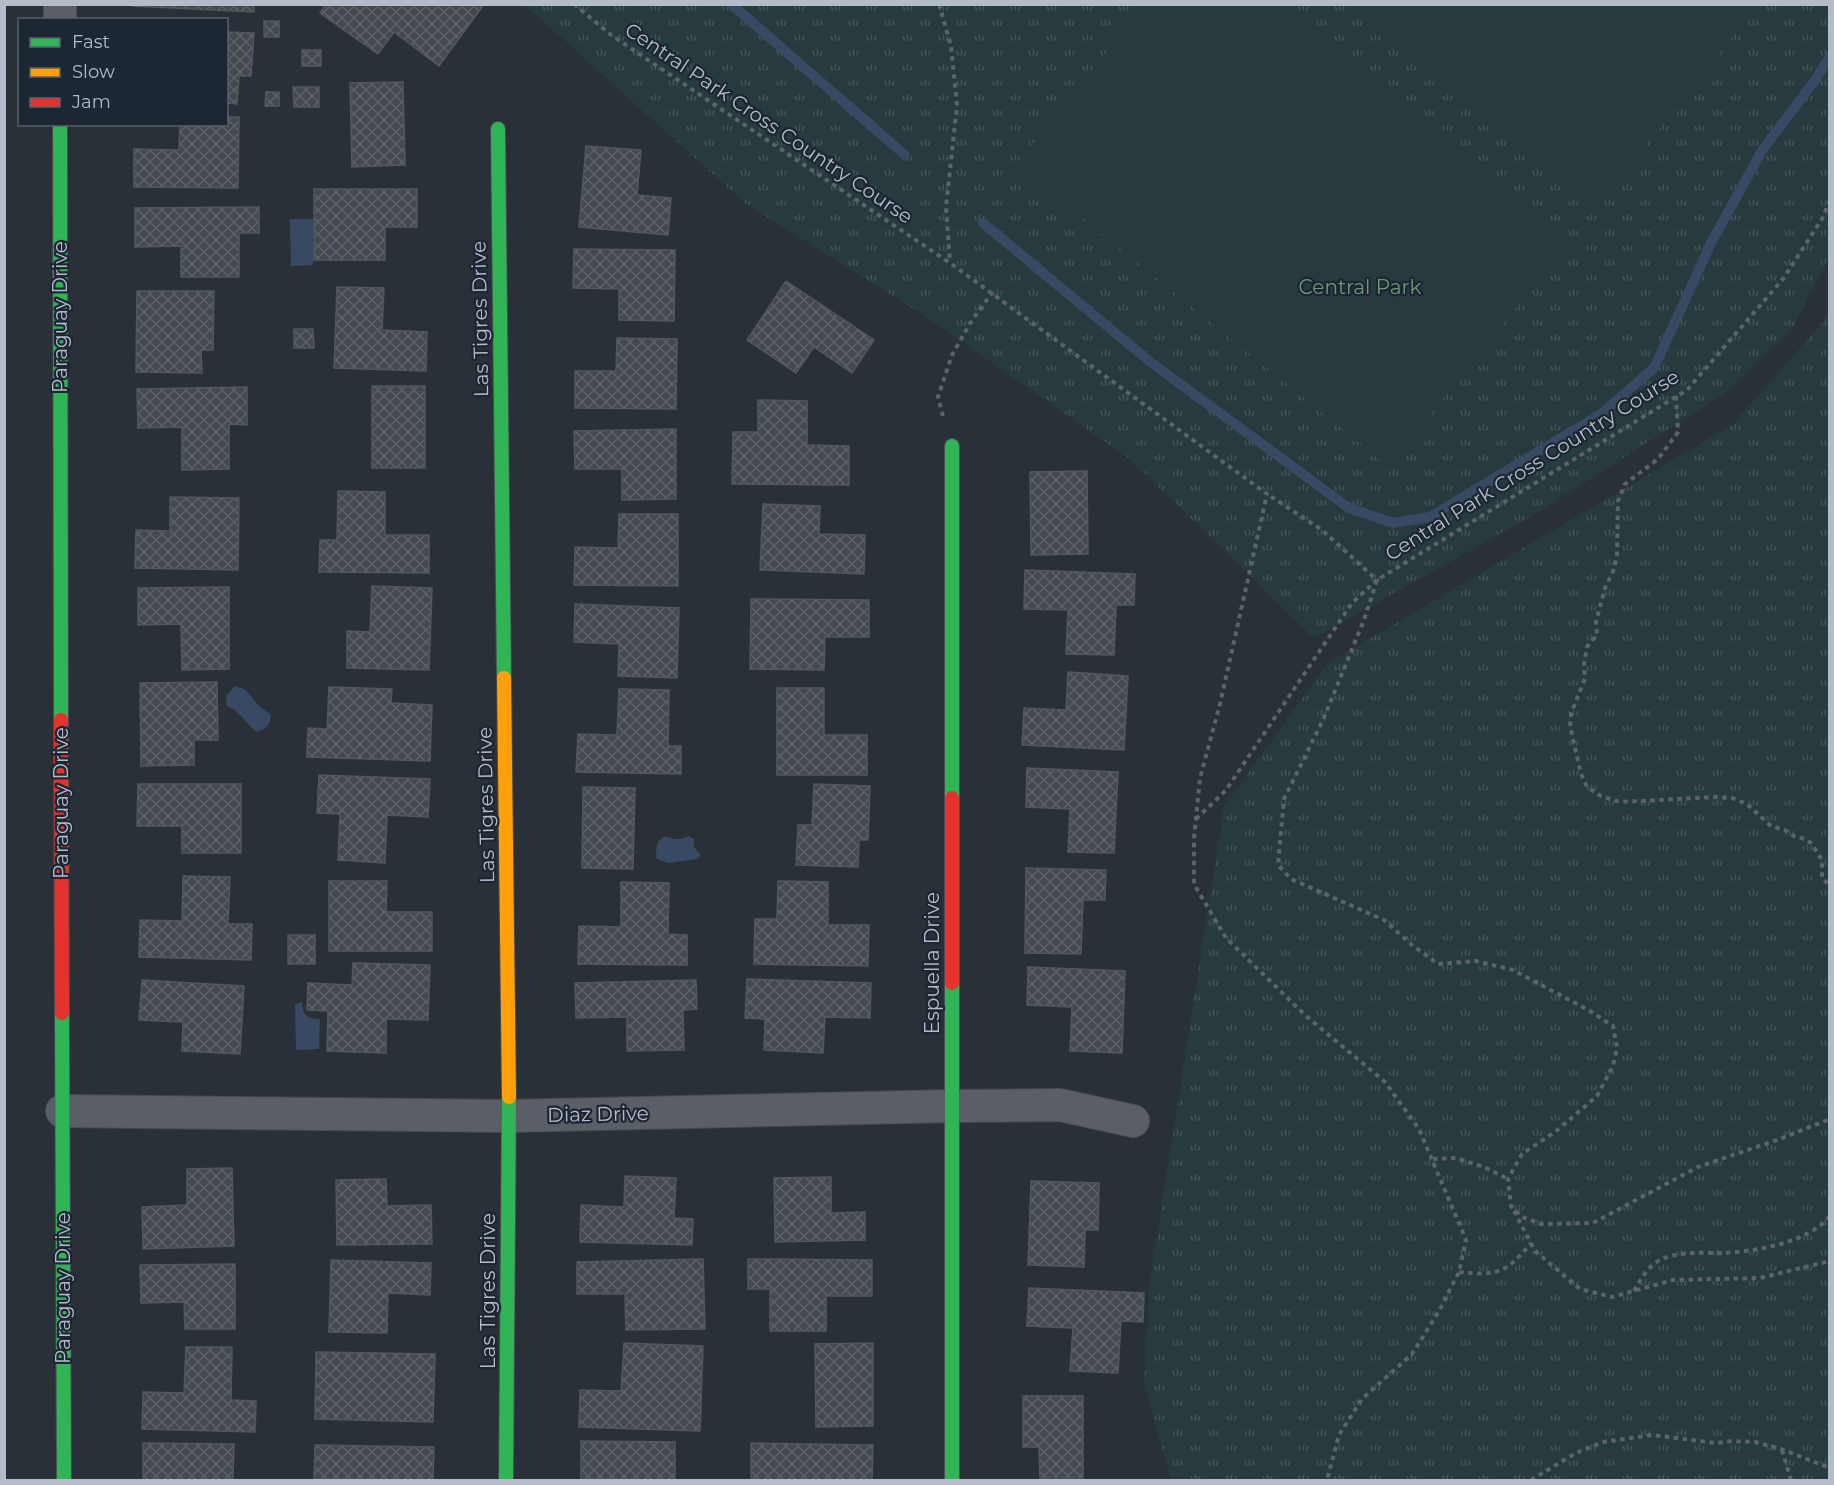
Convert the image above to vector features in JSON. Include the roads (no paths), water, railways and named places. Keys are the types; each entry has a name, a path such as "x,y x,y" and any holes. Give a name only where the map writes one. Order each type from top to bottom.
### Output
{"street":[{"name":"Paraguay Drive","path":"60,126 64,1480"},
{"name":"Las Tigres Drive","path":"498,129 508,1116 506,1480"},
{"name":"Espuella Drive","path":"952,447 952,1480"},
{"name":"Diaz Drive","path":"62,1111 508,1116 952,1106 1060,1106 1133,1121"}],"water":[{"path":"290,219 313,219 313,265 291,266"},
{"path":"235,686 245,689 259,706 271,715 269,724 262,730 256,732 235,710 227,706 226,696"},
{"path":"688,836 694,839 694,847 701,856 697,859 668,863 657,859 657,846 661,838 680,839"},
{"path":"302,1002 306,1015 320,1019 319,1049 296,1050 295,1004"}],"waterway":[{"path":"731,4 905,155"},
{"path":"983,223 1149,361 1349,508 1393,523 1430,517 1601,414 1654,368 1712,241 1763,149 1816,79 1830,56"}],"park label":[{"name":"Central Park","path":"1360,287"}]}
